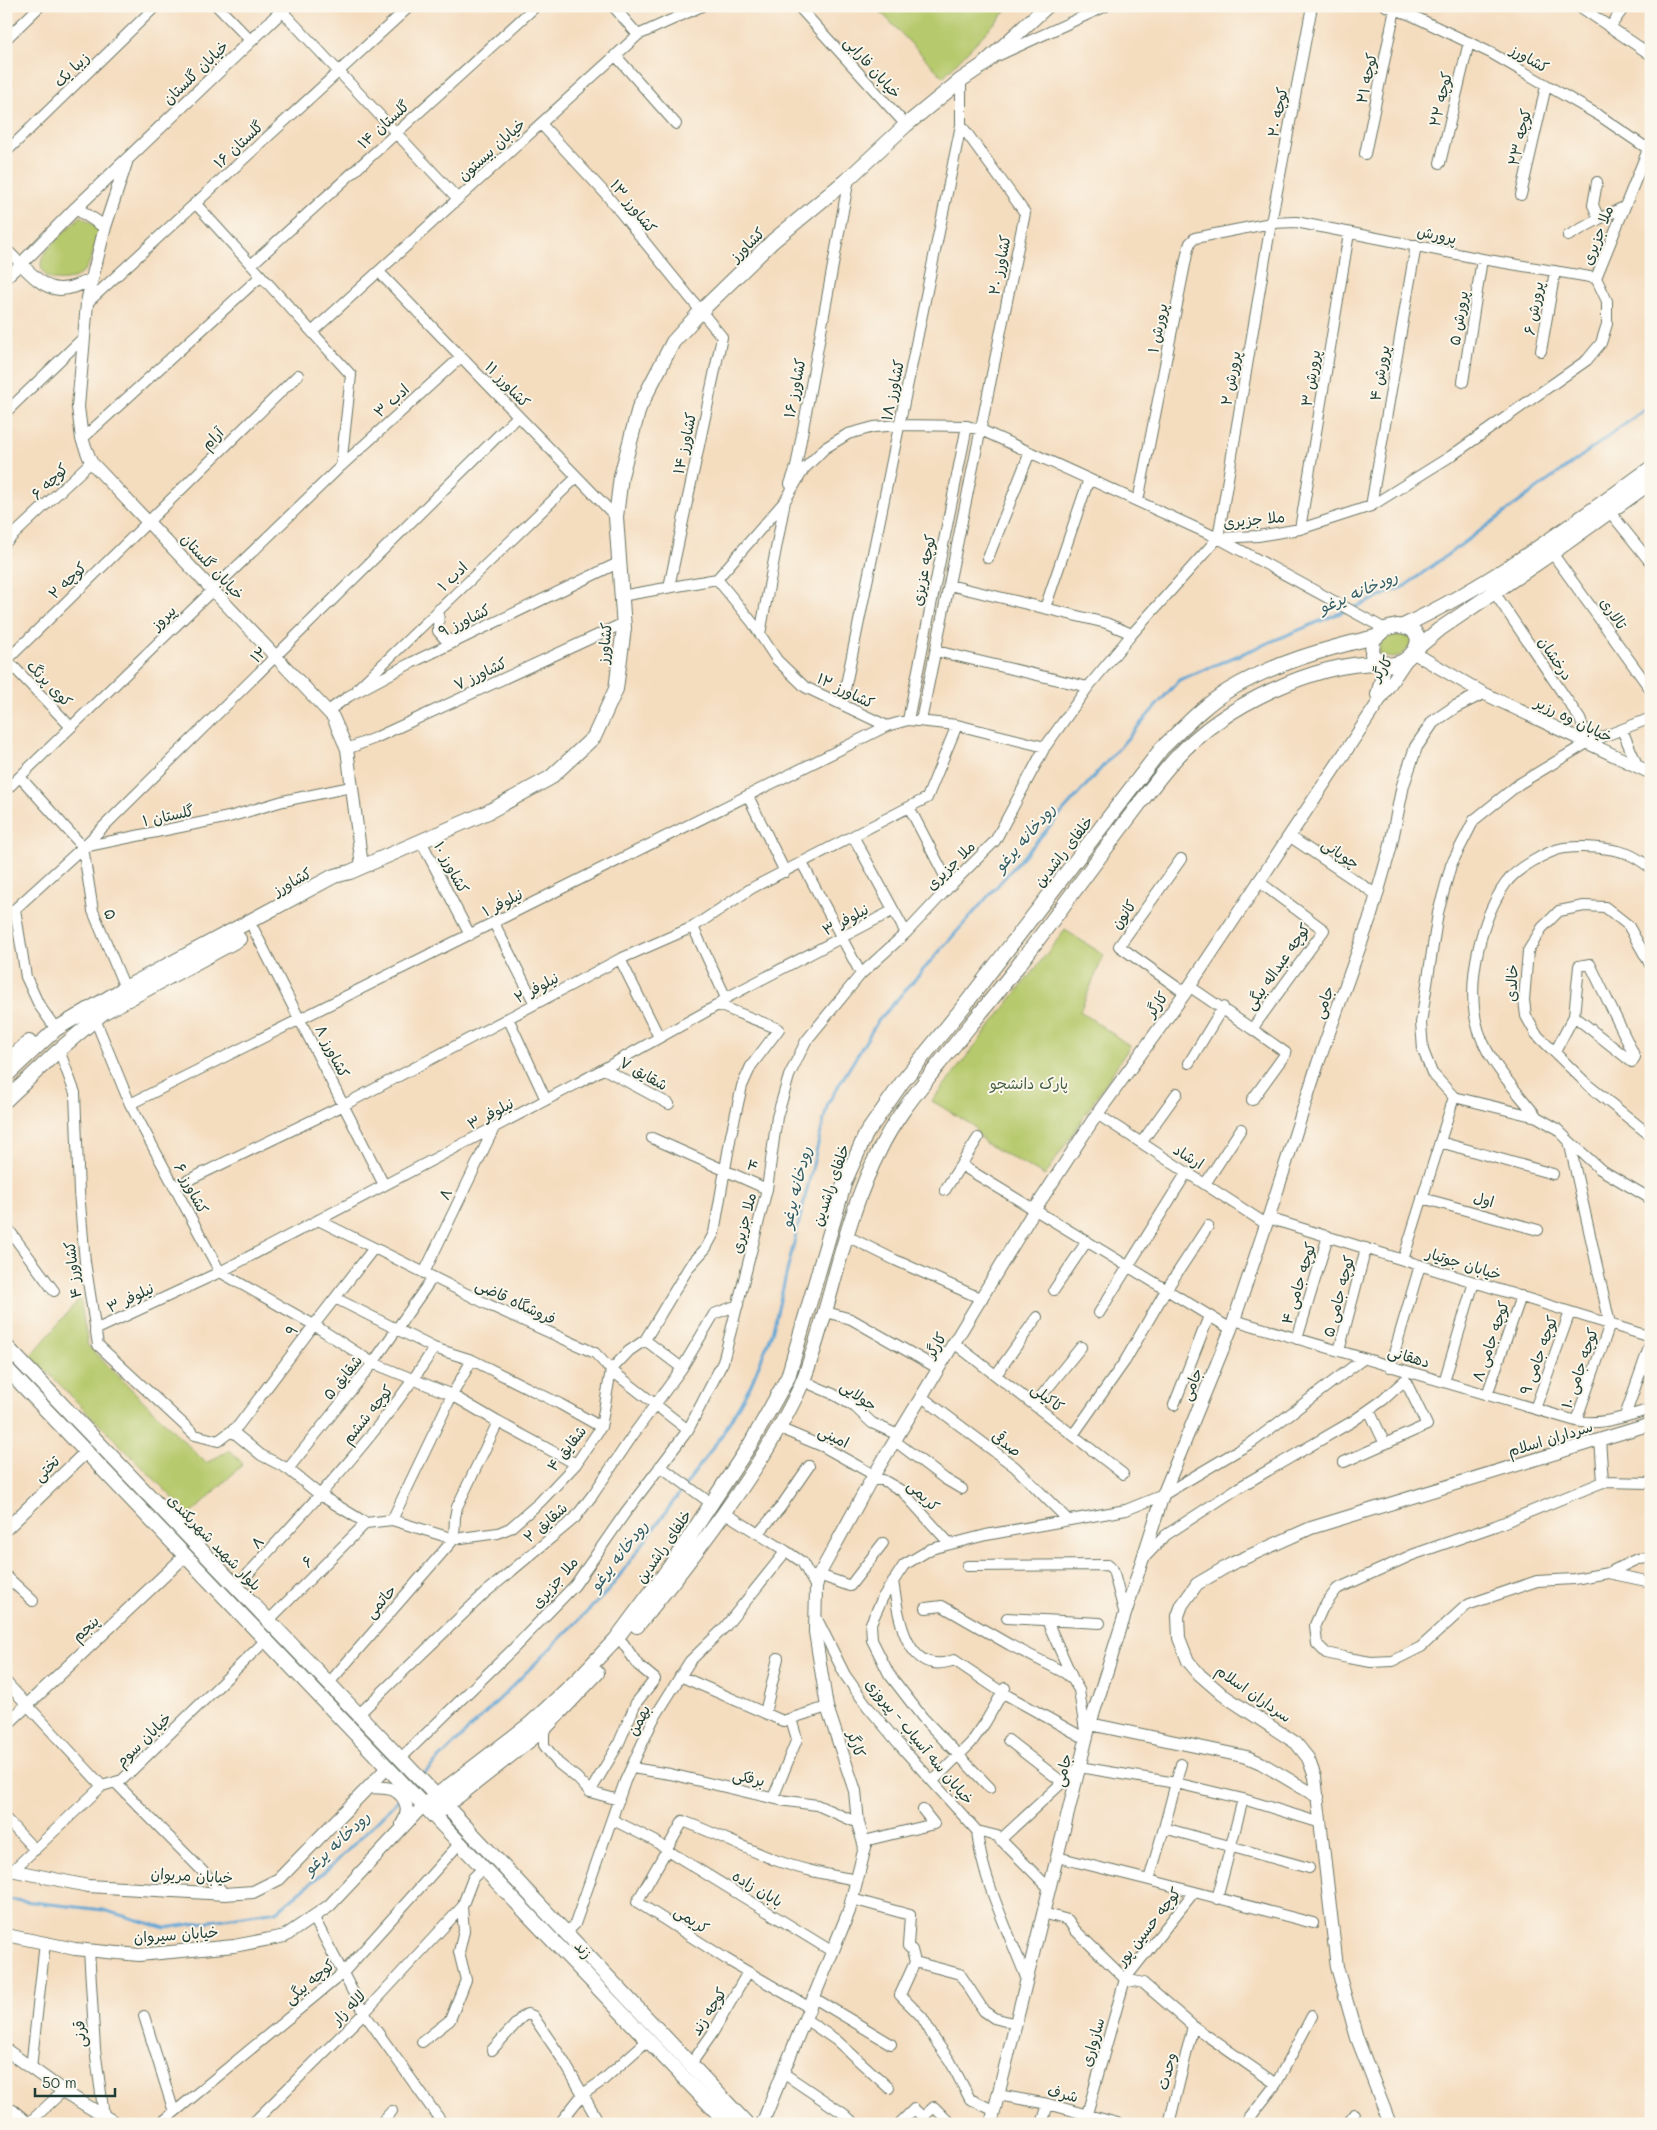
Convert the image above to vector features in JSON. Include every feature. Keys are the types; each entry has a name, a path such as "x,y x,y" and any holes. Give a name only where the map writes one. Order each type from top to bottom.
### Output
{"main road":[{"path":"964,77 980,58 1033,6"},
{"path":"964,77 989,59 1047,6"},
{"name":"کشاورز","path":"56,1029 107,1005 125,988 334,876 356,869 488,812 550,778 594,737 616,689 624,623 616,517 621,476 639,408 673,342 702,310 773,241 849,178 906,125 964,77"},
{"path":"1385,664 1372,654 1372,645 1380,633 1402,626 1464,595 1527,557 1651,468"},
{"path":"421,1806 446,1806 544,1729 623,1643 672,1583 725,1513 779,1428 803,1381 826,1312 860,1193 880,1148 906,1105 1014,970 1177,756 1213,726 1261,695 1325,670 1356,664 1397,663 1413,653 1440,629 1651,482"},
{"path":"1402,626 1417,635 1413,653"},
{"name":"خلفای راشدین","path":"421,1806 432,1791 530,1724 584,1673 622,1631 670,1568 752,1443 788,1378 845,1182 866,1134 903,1081 964,1006 1162,748 1192,719 1228,691 1274,667 1380,633"},
{"path":"6,1100 95,1019 107,1005 339,884 356,869"},
{"path":"6,1062 56,1029"},
{"path":"6,1076 56,1029"},
{"path":"6,1086 56,1029"},
{"name":"بلوار شهید شهریکندی","path":"6,1346 432,1791"},
{"name":"بلوار شهید شهریکندی","path":"6,1368 186,1555 421,1806"},
{"path":"712,1504 725,1513"},
{"name":"زند","path":"432,1791 747,2124"},
{"name":"زند","path":"421,1806 484,1867 728,2124"}],"street":[{"path":"6,39 40,6"},
{"name":"زیبا یک","path":"6,152 156,6"},
{"path":"217,6 251,41"},
{"name":"گلستان ۱۶","path":"86,303 410,6"},
{"name":"گلستان ۱۴","path":"251,265 536,6"},
{"path":"613,6 638,35"},
{"name":"خیابان بیستون","path":"312,332 638,35 702,6"},
{"name":"خیابان فارابی","path":"798,6 906,125"},
{"path":"989,59 1106,6"},
{"name":"کوچه ۲۰","path":"1271,223 1312,6"},
{"path":"1580,6 1651,55"},
{"path":"1610,27 1624,6"},
{"name":"کشاورز","path":"1391,8 1469,42 1600,116 1650,147"},
{"name":"کوچه ۲۱","path":"1365,154 1391,8"},
{"path":"285,9 339,72 458,199"},
{"name":"خیابان گلستان","path":"21,264 76,208 285,9"},
{"name":"کوچه ۲۲","path":"1440,163 1469,42"},
{"path":"615,55 676,124"},
{"name":"کشاورز ۱۸","path":"842,704 961,125 964,77"},
{"name":"کوچه ۲۳","path":"1520,195 1546,86"},
{"name":"کشاورز ۱۳","path":"541,124 604,192 702,310"},
{"name":"کشاورز ۲۰","path":"920,720 936,651 1024,213 961,125"},
{"name":"ملا جزیری","path":"400,1759 513,1649 574,1586 688,1430 723,1362 767,1188 777,1117 788,1076 806,1041 861,974 906,933 995,841 1045,747 1088,688 1132,634 1218,538 1258,536 1300,529 1371,506 1451,456 1587,360 1601,343 1607,324 1607,302 1596,278 1650,147"},
{"name":"خیابان گلستان","path":"126,161 105,227 86,303 78,407 82,439 91,462 333,717 347,749 356,869"},
{"name":"کشاورز ۱۶","path":"717,579 785,501 796,467 849,178"},
{"path":"1597,182 1593,205 1598,219"},
{"path":"195,203 351,376 341,466"},
{"path":"1568,236 1624,207"},
{"path":"76,208 105,227"},
{"name":"پرورش","path":"1271,223 1296,222 1482,259 1596,278"},
{"name":"پرورش ۱","path":"1138,501 1190,243 1195,238 1271,223"},
{"name":"پرورش ۲","path":"1218,538 1271,223"},
{"name":"پرورش ۳","path":"1300,529 1348,233"},
{"name":"پرورش ۴","path":"1371,506 1416,245"},
{"path":"6,249 37,280 55,289 74,288 92,279"},
{"name":"پرورش ۵","path":"1463,382 1482,259"},
{"path":"6,278 21,264"},
{"name":"پرورش ۶","path":"1541,351 1555,271"},
{"name":"کشاورز ۱۱","path":"379,272 616,517"},
{"path":"82,439 261,276"},
{"name":"کشاورز ۱۴","path":"669,587 722,337 702,310"},
{"path":"6,412 83,338"},
{"name":"ادب ۳","path":"341,466 461,357"},
{"name":"آرام","path":"148,522 298,375"},
{"name":"۱۲","path":"6,917 83,847 518,416"},
{"path":"760,634 785,501 804,470 825,448 848,434 874,427 900,424 967,426 981,430 1218,538 1280,573 1356,612 1380,633"},
{"name":"کوچه عزیزی","path":"908,720 967,426"},
{"path":"988,558 1030,452"},
{"name":"کوچه ۶","path":"6,542 91,462"},
{"name":"پیروز","path":"6,790 341,466"},
{"name":"ادب ۱","path":"348,696 577,477"},
{"path":"1045,608 1089,479"},
{"path":"1610,512 1651,563"},
{"name":"کوچه ۲","path":"6,660 148,522"},
{"name":"تالاری","path":"1552,552 1651,690"},
{"name":"کشاورز ۹","path":"328,711 348,696 455,641 618,563"},
{"path":"621,596 717,579"},
{"name":"کشاورز ۱۲","path":"717,579 760,634 777,660 805,687 887,726"},
{"path":"949,585 1106,623 1132,634"},
{"name":"درخشان","path":"1494,592 1580,719 1588,743"},
{"path":"439,609 438,631 444,638 455,641"},
{"name":"کشاورز ۷","path":"347,749 384,734 624,623"},
{"path":"936,651 1088,688"},
{"name":"خیابان وه رزیر","path":"1413,653 1483,693 1651,773"},
{"name":"کارگر","path":"762,2124 833,1952 852,1899 865,1846 858,1823 855,1791 827,1707 815,1632 818,1581 872,1478 1035,1209 1097,1114 1187,990 1372,710 1413,653"},
{"name":"کوی پرنگ","path":"6,660 71,727"},
{"path":"1372,710 1385,664"},
{"name":"جامی","path":"993,2118 1090,1724 1163,1495 1232,1325 1318,1063 1371,915 1390,849 1403,785 1416,747 1433,722 1455,707 1483,693"},
{"path":"1651,718 1588,743 1519,784 1474,820 1451,865 1438,913 1421,1023 1423,1050 1432,1073 1454,1097 1537,1117 1556,1128 1600,1169 1651,1198"},
{"path":"887,726 908,720 920,720 957,725 1045,747"},
{"name":"نیلوفر ۲","path":"174,1187 344,1105 620,959 693,927 752,888 927,798 957,725"},
{"name":"نیلوفر ۱","path":"130,1104 887,726"},
{"path":"1622,730 1638,767"},
{"path":"20,777 83,847"},
{"name":"گلستان ۱","path":"83,847 229,817 283,801 351,787"},
{"path":"748,796 786,872"},
{"path":"909,807 950,886"},
{"path":"853,836 892,911 906,933"},
{"name":"چوپانی","path":"1289,836 1377,895"},
{"name":"کشاورز ۱۰","path":"421,841 470,935"},
{"name":"۵","path":"83,847 93,911 125,988"},
{"path":"1537,1117 1495,1064 1476,1021 1474,972 1486,922 1496,900 1507,881 1528,864 1563,848 1599,848 1629,854 1651,868"},
{"name":"کانون","path":"1181,859 1118,946 1187,990"},
{"path":"802,863 861,974"},
{"name":"کوچه عبداله بیگی","path":"1252,1100 1286,1053 1252,1029 1324,930 1258,881"},
{"name":"خالدی","path":"1651,966 1628,925 1604,907 1584,906 1559,910 1542,928 1528,951 1524,983 1526,1016 1536,1034 1589,1086 1651,1136"},
{"path":"15,909 26,977 39,1005 56,1029"},
{"name":"نیلوفر ۳","path":"95,1330 220,1272 384,1186 546,1100 718,1005 726,998 892,911"},
{"path":"494,923 535,1004"},
{"path":"693,927 726,998"},
{"name":"کشاورز ۸","path":"254,930 384,1186"},
{"path":"620,959 659,1037"},
{"path":"1555,1052 1574,1016 1580,966 1590,964 1635,1057 1632,1062 1574,1016"},
{"path":"1187,990 1222,1007 1252,1029"},
{"path":"611,1370 629,1351 645,1340 689,1267 706,1248 714,1233 736,1109 742,1086 756,1058 779,1029 718,1005"},
{"path":"1189,1062 1222,1007"},
{"path":"508,1018 546,1100"},
{"name":"کشاورز ۶","path":"95,1019 130,1104 220,1272"},
{"name":"کشاورز ۴","path":"59,1050 75,1093 85,1262 98,1345 195,1435 218,1441 232,1431"},
{"name":"شقایق ۷","path":"604,1068 669,1104"},
{"path":"1141,1144 1177,1093"},
{"path":"1403,1260 1454,1097"},
{"name":"ارشاد","path":"1097,1114 1141,1144 1267,1221"},
{"name":"۸","path":"429,1275 494,1128"},
{"path":"1205,1184 1241,1128"},
{"name":"۴","path":"652,1138 767,1188"},
{"path":"945,1190 978,1138"},
{"path":"1569,1141 1610,1324"},
{"path":"1440,1142 1553,1174"},
{"name":"دهقانی","path":"961,1165 1209,1316 1232,1325 1297,1339 1390,1366 1408,1376 1444,1382 1588,1424 1602,1423 1651,1409"},
{"path":"1099,1313 1187,1172"},
{"name":"اول","path":"1422,1198 1538,1230"},
{"name":"فروشگاه قاضی","path":"318,1220 594,1353 611,1370 688,1430"},
{"name":"خیابان جوتیار","path":"1267,1221 1328,1236 1651,1337"},
{"path":"6,1226 54,1291"},
{"path":"1073,1436 1125,1361 1166,1290 1208,1226"},
{"path":"847,1236 894,1260 982,1299"},
{"name":"کوچه جامی ۴","path":"1297,1339 1328,1236"},
{"path":"1054,1290 1087,1241"},
{"name":"۹","path":"232,1431 238,1426 374,1248"},
{"name":"کوچه جامی ۵","path":"1339,1351 1366,1248"},
{"path":"1390,1366 1420,1265"},
{"path":"220,1272 314,1325 374,1363 452,1395 576,1464"},
{"name":"شقایق ۵","path":"288,1469 374,1363 429,1275"},
{"path":"1444,1382 1474,1282"},
{"name":"کوچه جامی ۸","path":"1487,1395 1521,1296"},
{"path":"334,1298 434,1348 472,1360 560,1404 601,1427"},
{"name":"شقایق ۲","path":"358,1715 485,1593 575,1518 594,1493 632,1435 656,1406 682,1368 714,1314 738,1304"},
{"path":"826,1312 851,1319 939,1369"},
{"name":"کوچه جامی ۹","path":"1534,1409 1570,1312"},
{"path":"1174,1405 1209,1316"},
{"path":"996,1375 1038,1317"},
{"name":"کوچه جامی ۱۰","path":"1576,1421 1610,1324"},
{"path":"645,1340 682,1368"},
{"path":"1625,1416 1651,1342"},
{"name":"کاکیلی","path":"954,1343 1123,1474"},
{"path":"1034,1405 1081,1346"},
{"name":"کوچه ششم","path":"320,1495 414,1381 434,1348"},
{"path":"990,1788 960,1754 923,1718 889,1674 872,1640 871,1623 883,1597 904,1565 931,1549 986,1534 1126,1510 1163,1495 1254,1441 1363,1359"},
{"path":"392,1520 452,1395 472,1360"},
{"name":"شقایق ۴","path":"366,1523 392,1520 454,1539 498,1533 510,1528 540,1502 576,1464 601,1427 611,1370"},
{"path":"1142,1561 1166,1535 1238,1488 1353,1421 1369,1410 1408,1376 1427,1424 1344,1462"},
{"name":"جولایی","path":"803,1381 832,1394 854,1407 872,1423 897,1438 945,1479 962,1489"},
{"name":"صدقی","path":"922,1396 1015,1467 1068,1520"},
{"path":"1369,1410 1384,1444"},
{"path":"454,1539 457,1507 498,1422"},
{"name":"سرداران اسلام","path":"1390,2124 1357,2038 1337,1967 1318,1797 1315,1777 1308,1758 1296,1743 1223,1695 1200,1675 1188,1661 1181,1648 1178,1627 1182,1605 1188,1595 1202,1581 1231,1564 1311,1528 1651,1424"},
{"name":"امینی","path":"779,1428 824,1447 872,1478"},
{"path":"232,1431 261,1455 288,1469 320,1495 366,1523"},
{"path":"1600,1439 1603,1482"},
{"name":"تختی","path":"6,1529 87,1451"},
{"path":"660,1466 712,1504"},
{"path":"758,1534 780,1508 809,1466"},
{"name":"کریمی","path":"872,1478 883,1480 902,1492 950,1544"},
{"path":"1651,1483 1603,1482 1495,1526 1412,1555 1337,1589 1322,1609 1316,1625 1317,1644 1326,1653 1348,1658 1372,1662 1392,1660 1421,1647 1467,1604 1537,1581 1574,1579 1608,1573 1637,1559 1651,1558"},
{"name":"۸","path":"236,1587 320,1495"},
{"path":"725,1513 802,1562 818,1581 850,1586 883,1543"},
{"name":"۶","path":"268,1621 366,1523"},
{"name":"حاتمی","path":"328,1684 454,1539"},
{"name":"بهمن","path":"566,1933 575,1924 613,1820 625,1781 653,1720 690,1661 725,1627 786,1551"},
{"name":"پنجم","path":"6,1725 186,1555"},
{"path":"967,1566 1108,1565 1113,1570 1124,1615"},
{"path":"1608,1573 1649,1583"},
{"path":"6,1576 33,1602"},
{"path":"893,1581 896,1609 906,1640 923,1659 944,1663 954,1660 1086,1738"},
{"path":"926,1608 942,1606 1010,1645 1065,1673 1073,1680"},
{"name":"خیابان سه آسیاب - پیروزی","path":"815,1616 851,1683 868,1707 977,1831 997,1836 1049,1888"},
{"path":"1007,1618 1100,1623"},
{"path":"1047,1621 1079,1690 1086,1738"},
{"name":"خیابان سوم","path":"10,1870 35,1850 102,1786 122,1780 266,1640"},
{"path":"590,1792 618,1745 636,1704 655,1679 638,1665 623,1643"},
{"path":"765,1713 778,1658"},
{"path":"680,1676 783,1721 827,1707"},
{"path":"6,1682 102,1786"},
{"path":"932,1781 960,1754 985,1723 1004,1690"},
{"path":"772,1798 797,1739 791,1719"},
{"path":"1090,1724 1247,1757 1261,1763 1318,1797"},
{"path":"544,1729 544,1745 558,1763 577,1778 590,1792 619,1800"},
{"path":"1008,1740 1062,1782"},
{"name":"کوچه حسین پور","path":"1148,1880 1181,1764"},
{"path":"1000,1840 1079,1767 1176,1783 1243,1799 1321,1823"},
{"name":"خیابان مریوان","path":"10,1870 88,1886 225,1894 253,1892 279,1879 387,1768"},
{"name":"برفکی","path":"632,1768 670,1774 772,1798 817,1805 858,1823"},
{"path":"115,1782 225,1894"},
{"path":"370,1787 393,1790 421,1806"},
{"path":"1217,1899 1243,1799"},
{"name":"خیابان سیروان","path":"6,1935 89,1950 139,1955 234,1946 285,1936 329,1906 421,1806"},
{"path":"864,1842 934,1824 923,1810"},
{"path":"6,1819 35,1850"},
{"name":"بابان زاده","path":"613,1820 655,1841 833,1952"},
{"name":"کریمی","path":"810,2009 637,1902 684,1821 729,1838 776,1860 818,1873 857,1880"},
{"path":"1164,1828 1230,1848 1309,1868"},
{"path":"977,1831 978,1846 988,1879 1027,1980"},
{"name":"کوچه بیگی","path":"160,2124 342,1973 460,1843"},
{"name":"کوچه حسین پور","path":"1057,1857 1313,1923"},
{"path":"422,2042 450,2020 466,1980 459,1952 464,1931 462,1907 473,1878 484,1867"},
{"name":"کوچه حسین پور","path":"1125,1979 1194,1892"},
{"path":"852,1899 910,1915 908,1946 912,1950 915,1962 900,1995 922,2017 950,2061 970,2099 993,2118"},
{"name":"لاله زار","path":"252,2124 364,2013 462,1907"},
{"path":"1043,1913 1068,1920 1075,1930 1125,1979 1143,1983 1193,2026 1276,2084"},
{"path":"314,1918 364,2013 443,2124"},
{"path":"31,2068 45,1943"},
{"name":"قرنی","path":"89,1950 95,2049 104,2116"},
{"path":"915,1962 960,1974 984,2012 994,2018 1016,2024"},
{"name":"کوچه زند","path":"691,2064 712,2034 748,1972"},
{"name":"سازواری","path":"1087,2114 1125,1979"},
{"path":"810,2009 891,2044"},
{"path":"810,2009 836,2040 888,2088"},
{"path":"492,2050 522,2016 527,2014 533,2016 563,2060 600,2124"},
{"path":"144,2016 174,2112"},
{"path":"1245,2124 1276,2084 1312,2016"},
{"name":"وحدت","path":"1169,2124 1193,2026"},
{"path":"559,2124 583,2094 602,2082 648,2040"},
{"path":"6,2050 63,2091 117,2124"},
{"path":"783,2073 844,2114 855,2124"},
{"path":"6,2118 13,2110 30,2123 63,2091"},
{"name":"شرف","path":"998,2095 1048,2104 1120,2124"},
{"path":"1042,2124 1048,2104"},
{"path":"899,2124 914,2109 923,2117 934,2107 952,2124"},
{"path":"380,2124 392,2112"},
{"path":"1347,2124 1354,2114"}],"green space":[{"path":"875,6 1011,6 943,77"},
{"path":"81,216 99,231 86,268 80,274 64,280 48,277 43,272 41,265 45,252"},
{"path":"1393,632 1411,635 1413,643 1398,656 1391,658 1380,654 1380,646 1384,638"},
{"name":"پارک دانشجو","path":"1065,930 1104,955 1080,1011 1130,1046 1045,1176 985,1143 972,1125 932,1101"},
{"path":"80,1298 88,1346 206,1463 230,1450 243,1464 190,1515 31,1356"}],"waterway":[{"name":"رودخانه یرغو","path":"1353,608 1405,586 1651,405"},
{"name":"رودخانه یرغو","path":"422,1776 609,1590 722,1435 751,1384 772,1333 828,1103 878,1021 1179,680 1347,610"},
{"name":"رودخانه یرغو","path":"6,1899 103,1910 165,1928 277,1911 336,1862 400,1798"}]}
